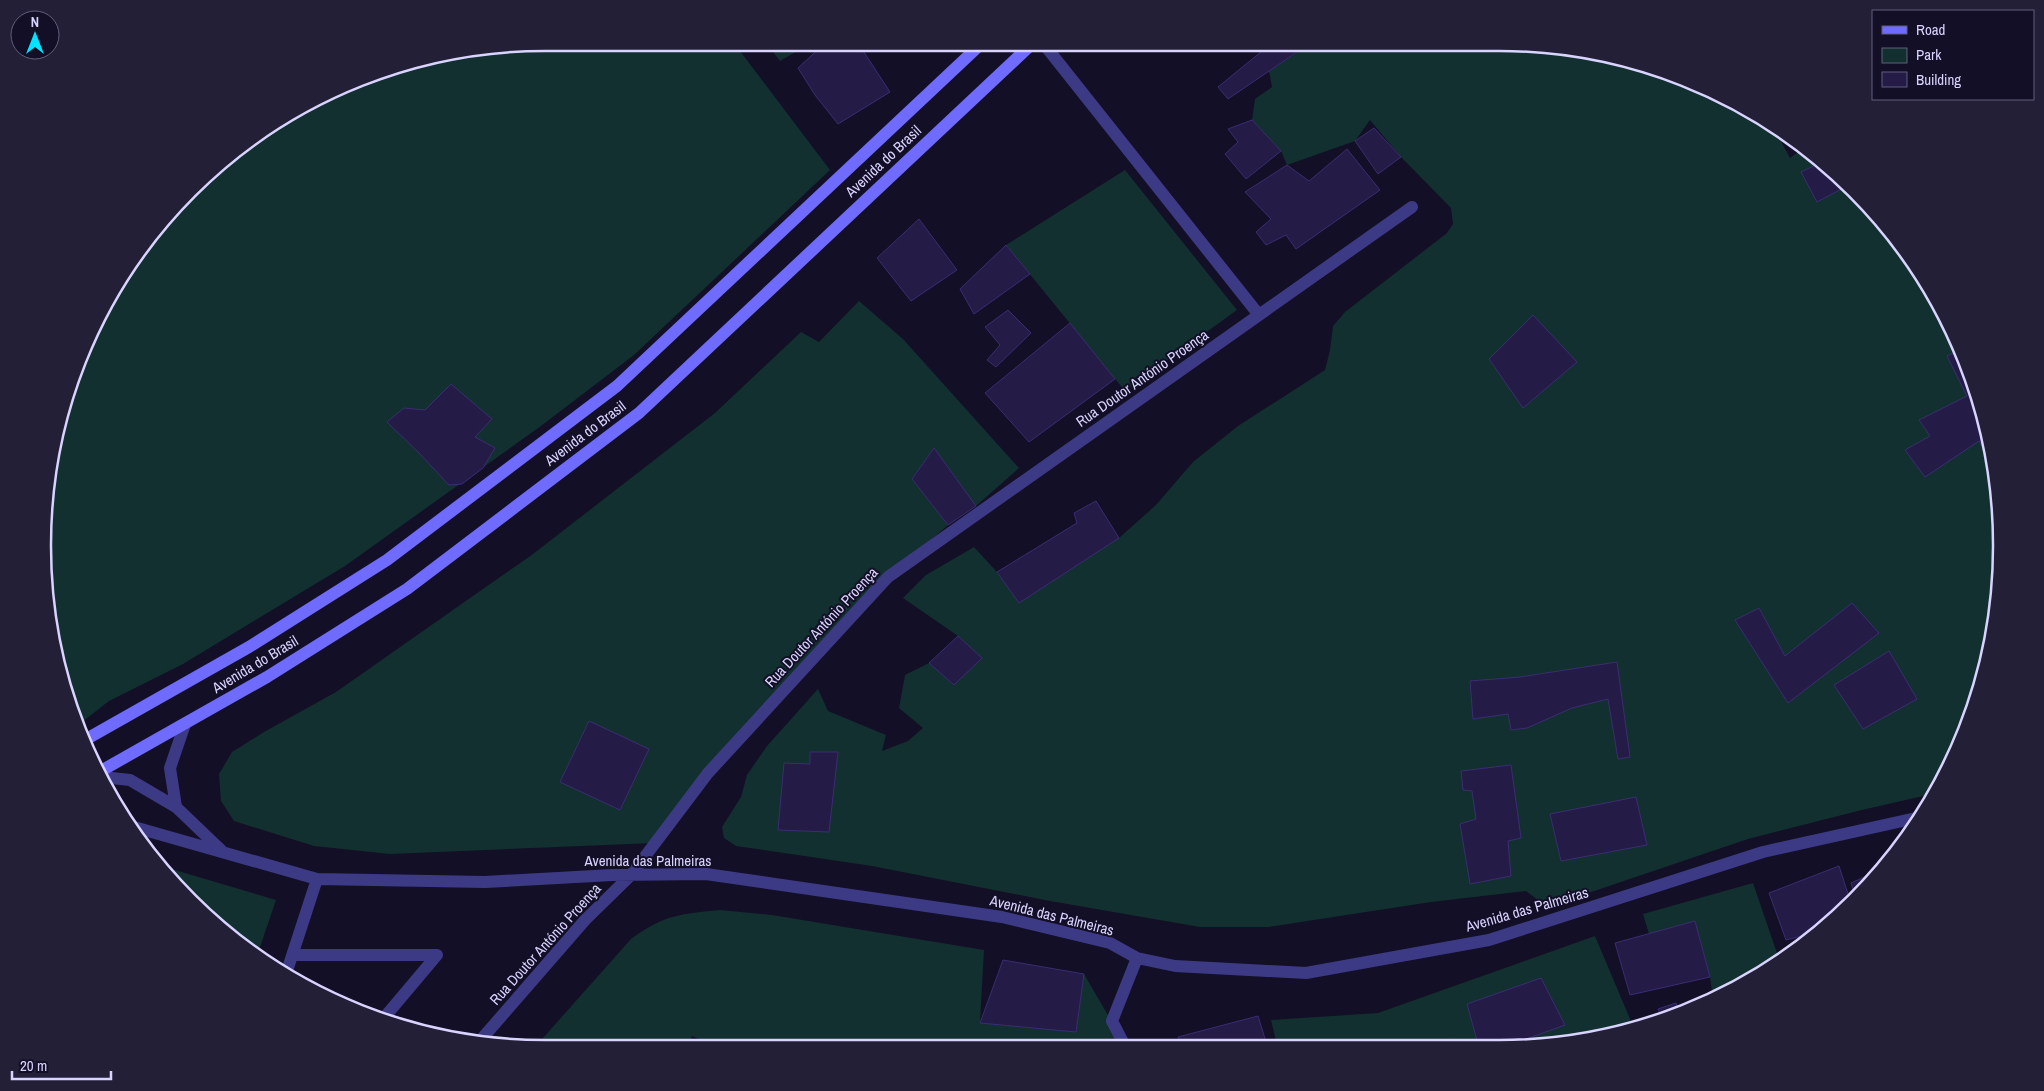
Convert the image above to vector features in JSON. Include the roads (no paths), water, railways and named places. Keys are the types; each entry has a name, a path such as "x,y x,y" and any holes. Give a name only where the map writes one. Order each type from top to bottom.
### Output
{"main road":[{"name":"Avenida do Brasil","path":"90,737 249,648 387,560 616,386 973,51"},
{"name":"Avenida do Brasil","path":"105,769 267,677 406,589 639,413 1024,51"}],"street":[{"path":"1049,51 1259,315"},
{"name":"Rua Doutor António Proença","path":"484,1036 585,920 630,875 708,773 888,578 1412,207"},
{"path":"176,807 170,768 185,724"},
{"name":"Avenida das Palmeiras","path":"109,778 130,780 176,807 223,853"},
{"name":"Avenida das Palmeiras","path":"141,829 317,879 485,882 630,875 706,874 1002,917 1110,944 1137,958 1175,966 1306,973 1489,940 1763,852 1909,819"},
{"path":"288,968 317,879"},
{"path":"293,955 437,955 387,1014"},
{"path":"1122,1040 1112,1021 1137,958"}]}
